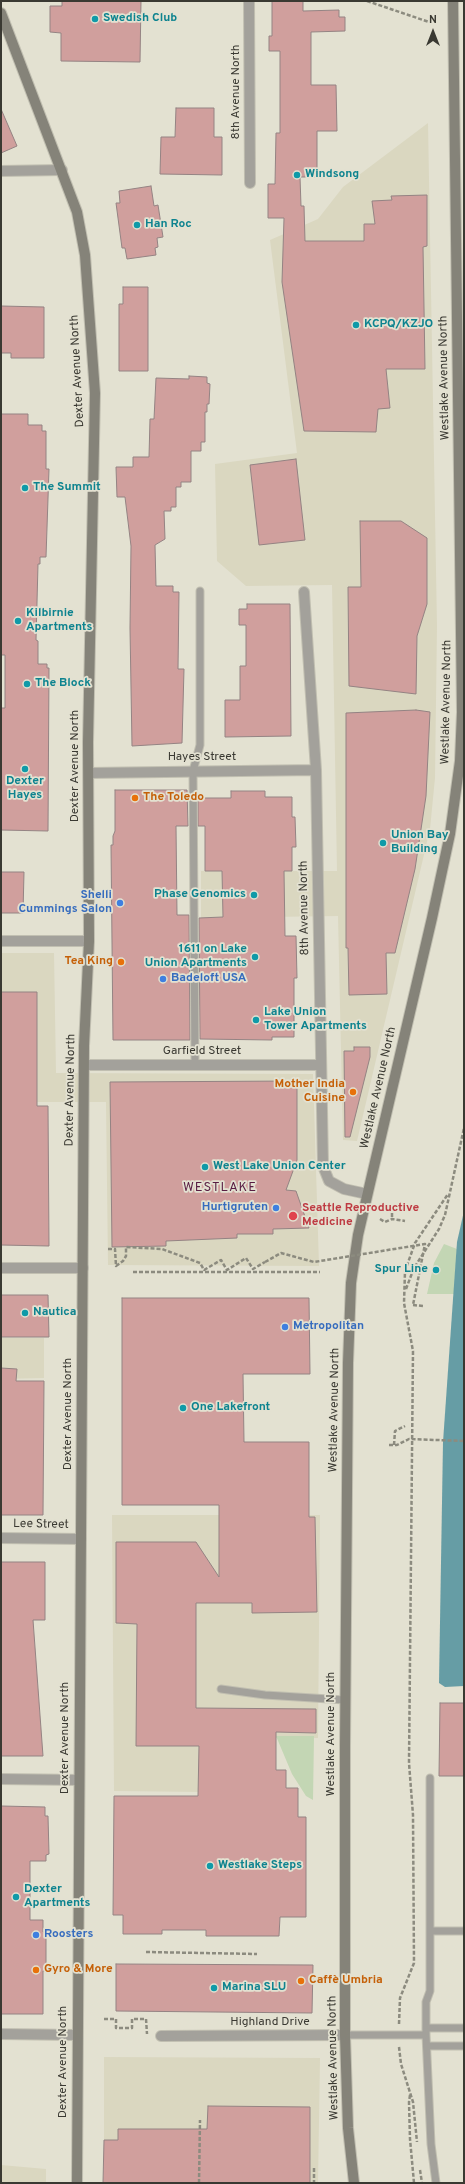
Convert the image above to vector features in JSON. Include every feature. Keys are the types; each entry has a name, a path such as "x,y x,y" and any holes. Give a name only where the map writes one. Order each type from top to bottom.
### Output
{"main road":[{"name":"Westlake Avenue North","path":"354,2183 348,2128 345,2035 345,1700 348,1371 351,1283 358,1235 367,1194 432,918 450,834 460,761 462,712 452,1"},
{"name":"Dexter Avenue North","path":"1,13 77,212 85,255 94,393 89,773 89,942 84,1065 77,2183"}],"street":[{"name":"8th Avenue North","path":"249,1 250,183"},
{"path":"1,171 62,170"},
{"name":"8th Avenue North","path":"304,592 316,770 323,1166 329,1181 344,1189 367,1194"},
{"name":"Hayes Street","path":"89,773 316,770"},
{"path":"1,941 89,942"},
{"name":"Garfield Street","path":"84,1065 321,1065"},
{"path":"1,1268 83,1268"},
{"name":"Lee Street","path":"1,1538 81,1539"},
{"path":"1,1779 79,1780"},
{"path":"1,2034 77,2035"},
{"name":"Highland Drive","path":"157,2035 345,2035"}],"lane":[{"path":"195,1065 193,771 200,745 200,591"},
{"path":"221,1689 265,1695 345,1700"},
{"path":"430,1778 430,1991 426,2002 426,2032 427,2077 436,2183"},
{"path":"430,1931 464,1931"},
{"name":"Highland Drive","path":"345,2035 426,2032 464,2028"},
{"path":"427,2046 464,2046"}],"path":[{"path":"367,1 429,22"},
{"path":"405,1293 417,1262 439,1229 445,1215 448,1194 464,1128"},
{"path":"399,2022 400,1998 414,1963 413,1815 409,1763 413,1351 406,1315 405,1271 410,1253 420,1235 448,1194"},
{"path":"392,1213 392,1218"},
{"path":"380,1219 385,1222 392,1218 405,1221"},
{"path":"108,1249 115,1249 116,1266 124,1261 126,1247 162,1248 200,1263 204,1270 221,1260 227,1270 246,1258 254,1270 281,1253 314,1262 424,1244 413,1304 423,1306"},
{"path":"133,1272 320,1272"},
{"path":"394,1445 395,1431 405,1426"},
{"path":"389,1445 394,1445 412,1439 464,1441"},
{"path":"146,1952 257,1954"},
{"path":"104,2019 116,2019 116,2028 132,2028 132,2019 146,2019 147,2034 157,2035"},
{"path":"399,2052 401,2064 411,2094 409,2102 410,2139 414,2183"},
{"path":"199,2183 200,2120"},
{"path":"314,2168 314,2183"}],"shaded area":[{"path":"428,123 437,626 435,778 430,829 357,1141 343,1140 338,916 201,918 201,871 337,871 332,585 246,586 217,561 215,464 297,453 270,240 318,219 343,187"},
{"path":"1,953 54,953 56,1073 313,1074 319,1266 108,1265 106,1102 1,1102"},
{"path":"1,1338 44,1338 44,1378 1,1379"},
{"path":"112,1515 320,1515 318,1738 206,1738 205,1792 114,1791"},
{"path":"104,2057 320,2058 318,2183 104,2183"},
{"path":"1,2165 46,2169 46,2183 1,2183"}],"green space":[{"path":"444,1244 457,1249 454,1294 427,1294 434,1263"},
{"path":"276,1736 314,1736 313,1800 306,1796 292,1774"}],"water":[{"path":"464,1211 464,1686 445,1687 439,1683 443,1442 457,1242"}],"building":[{"name":"Swedish Club","path":"62,1 141,1 140,62 61,61 61,33 50,32 50,6 62,6"},
{"name":"KCPQ/KZJO","path":"272,1 303,1 303,11 339,10 339,17 345,17 345,31 311,32 311,85 336,85 337,131 317,131 317,177 300,177 301,206 304,206 305,241 364,241 364,224 375,224 372,201 392,200 391,196 427,195 427,246 423,247 425,369 386,369 390,408 378,409 376,432 304,431 282,282 284,218 268,218 268,184 275,184 276,133 280,133 280,51 269,51 269,36 272,36"},
{"path":"176,108 214,108 214,137 222,137 222,175 160,174 161,137 175,137"},
{"path":"1,109 17,146 1,153"},
{"name":"Han Roc","path":"151,186 154,206 158,205 163,237 157,238 158,247 155,248 156,255 127,259 125,248 122,248 116,203 120,203 119,191"},
{"path":"123,287 148,287 148,371 119,371 119,304 123,304"},
{"path":"1,306 44,307 44,358 11,358 11,353 1,353"},
{"path":"189,376 207,377 207,383 210,384 209,404 207,404 207,412 205,412 205,442 201,442 201,451 191,451 191,482 181,482 181,487 176,487 176,507 171,507 171,511 164,511 165,539 155,545 156,586 173,586 173,592 179,592 178,669 184,669 182,743 132,746 130,628 131,546 125,497 117,497 116,467 133,467 133,457 149,457 150,419 154,419 156,378 189,379"},
{"path":"1,414 28,414 28,425 42,425 42,431 46,431 46,469 49,469 46,557 40,557 40,564 38,564 36,640 38,641 38,664 47,664 47,668 49,668 48,831 1,830 1,708 5,708 5,655 1,655"},
{"path":"296,459 305,540 259,545 250,465"},
{"path":"360,521 401,521 427,538 427,604 417,636 416,694 349,686 348,587 361,587"},
{"path":"247,604 290,604 291,736 225,737 225,700 240,700 240,666 246,666 246,625 239,625 239,609 247,609"},
{"name":"Union Bay Building","path":"416,710 430,712 426,796 415,869 395,953 386,953 387,994 349,995 348,948 346,948 346,713"},
{"path":"115,790 187,790 188,826 176,826 177,915 189,915 190,1040 113,1040 111,845 113,845 113,836 115,831"},
{"path":"231,791 265,791 265,797 292,797 292,817 295,817 296,847 292,847 292,871 284,871 285,936 296,936 297,978 294,978 294,1037 272,1037 272,1040 200,1039 199,918 223,917 222,871 205,871 205,826 198,826 198,798 231,798"},
{"path":"1,872 24,872 23,913 1,913"},
{"path":"1,992 37,992 37,1106 48,1106 49,1246 1,1245"},
{"name":"Mother India Cuisine","path":"354,1047 370,1047 370,1057 350,1137 345,1137 344,1051 354,1051"},
{"name":"West Lake Union Center","path":"297,1081 297,1160 286,1190 296,1191 309,1228 273,1229 273,1234 237,1234 237,1238 166,1241 166,1246 112,1247 110,1082"},
{"name":"Nautica","path":"1,1295 48,1295 49,1337 1,1337"},
{"path":"122,1298 309,1298 310,1374 243,1374 244,1442 309,1442 309,1517 315,1517 317,1612 252,1613 252,1603 196,1603 196,1708 316,1709 316,1733 276,1732 276,1770 286,1770 286,1788 298,1788 298,1817 306,1817 306,1917 280,1917 279,1936 206,1936 206,1930 162,1930 162,1934 123,1934 123,1915 113,1915 114,1796 198,1796 199,1746 136,1746 137,1624 116,1623 116,1542 196,1542 219,1577 219,1505 122,1505"},
{"path":"1,1368 17,1369 16,1381 44,1381 43,1515 1,1515"},
{"path":"1,1562 45,1562 45,1620 33,1620 43,1756 1,1756"},
{"path":"440,1703 464,1703 464,1776 439,1776"},
{"name":"Dexter Apartments","path":"1,1806 45,1807 45,1816 48,1816 49,1854 46,1855 46,1861 30,1861 30,1920 43,1920 43,1932 46,1932 46,1971 43,1971 43,2014 1,2014"},
{"name":"Marina SLU","path":"116,1964 313,1965 312,2013 116,2011"},
{"path":"208,2106 310,2107 310,2183 103,2183 104,2140 118,2140 118,2129 207,2129"}],"place":[{"name":"Swedish Club","path":"95,19"},
{"name":"Windsong","path":"297,175"},
{"name":"Han Roc","path":"137,225"},
{"name":"KCPQ/KZJO","path":"356,325"},
{"name":"The Summit","path":"25,488"},
{"name":"Kilbirnie Apartments","path":"18,621"},
{"name":"The Block","path":"27,684"},
{"name":"Dexter Hayes","path":"25,769"},
{"name":"The Toledo","path":"135,798"},
{"name":"Union Bay Building","path":"383,843"},
{"name":"Phase Genomics","path":"254,895"},
{"name":"Shelli Cummings Salon","path":"120,903"},
{"name":"1611 on Lake Union Apartments","path":"255,957"},
{"name":"Tea King","path":"121,962"},
{"name":"Badeloft USA","path":"163,979"},
{"name":"Lake Union Tower Apartments","path":"256,1020"},
{"name":"Mother India Cuisine","path":"353,1092"},
{"name":"West Lake Union Center","path":"205,1167"},
{"name":"Hurtigruten","path":"276,1208"},
{"name":"Seattle Reproductive Medicine","path":"293,1216"},
{"name":"Spur Line","path":"436,1270"},
{"name":"Nautica","path":"25,1313"},
{"name":"Metropolitan","path":"285,1327"},
{"name":"One Lakefront","path":"183,1408"},
{"name":"Westlake Steps","path":"210,1866"},
{"name":"Dexter Apartments","path":"16,1897"},
{"name":"Roosters","path":"36,1935"},
{"name":"Gyro & More","path":"36,1970"},
{"name":"Caffè Umbria","path":"301,1981"},
{"name":"Marina SLU","path":"214,1988"}],"district":[{"name":"WESTLAKE","path":"220,1188"}]}
